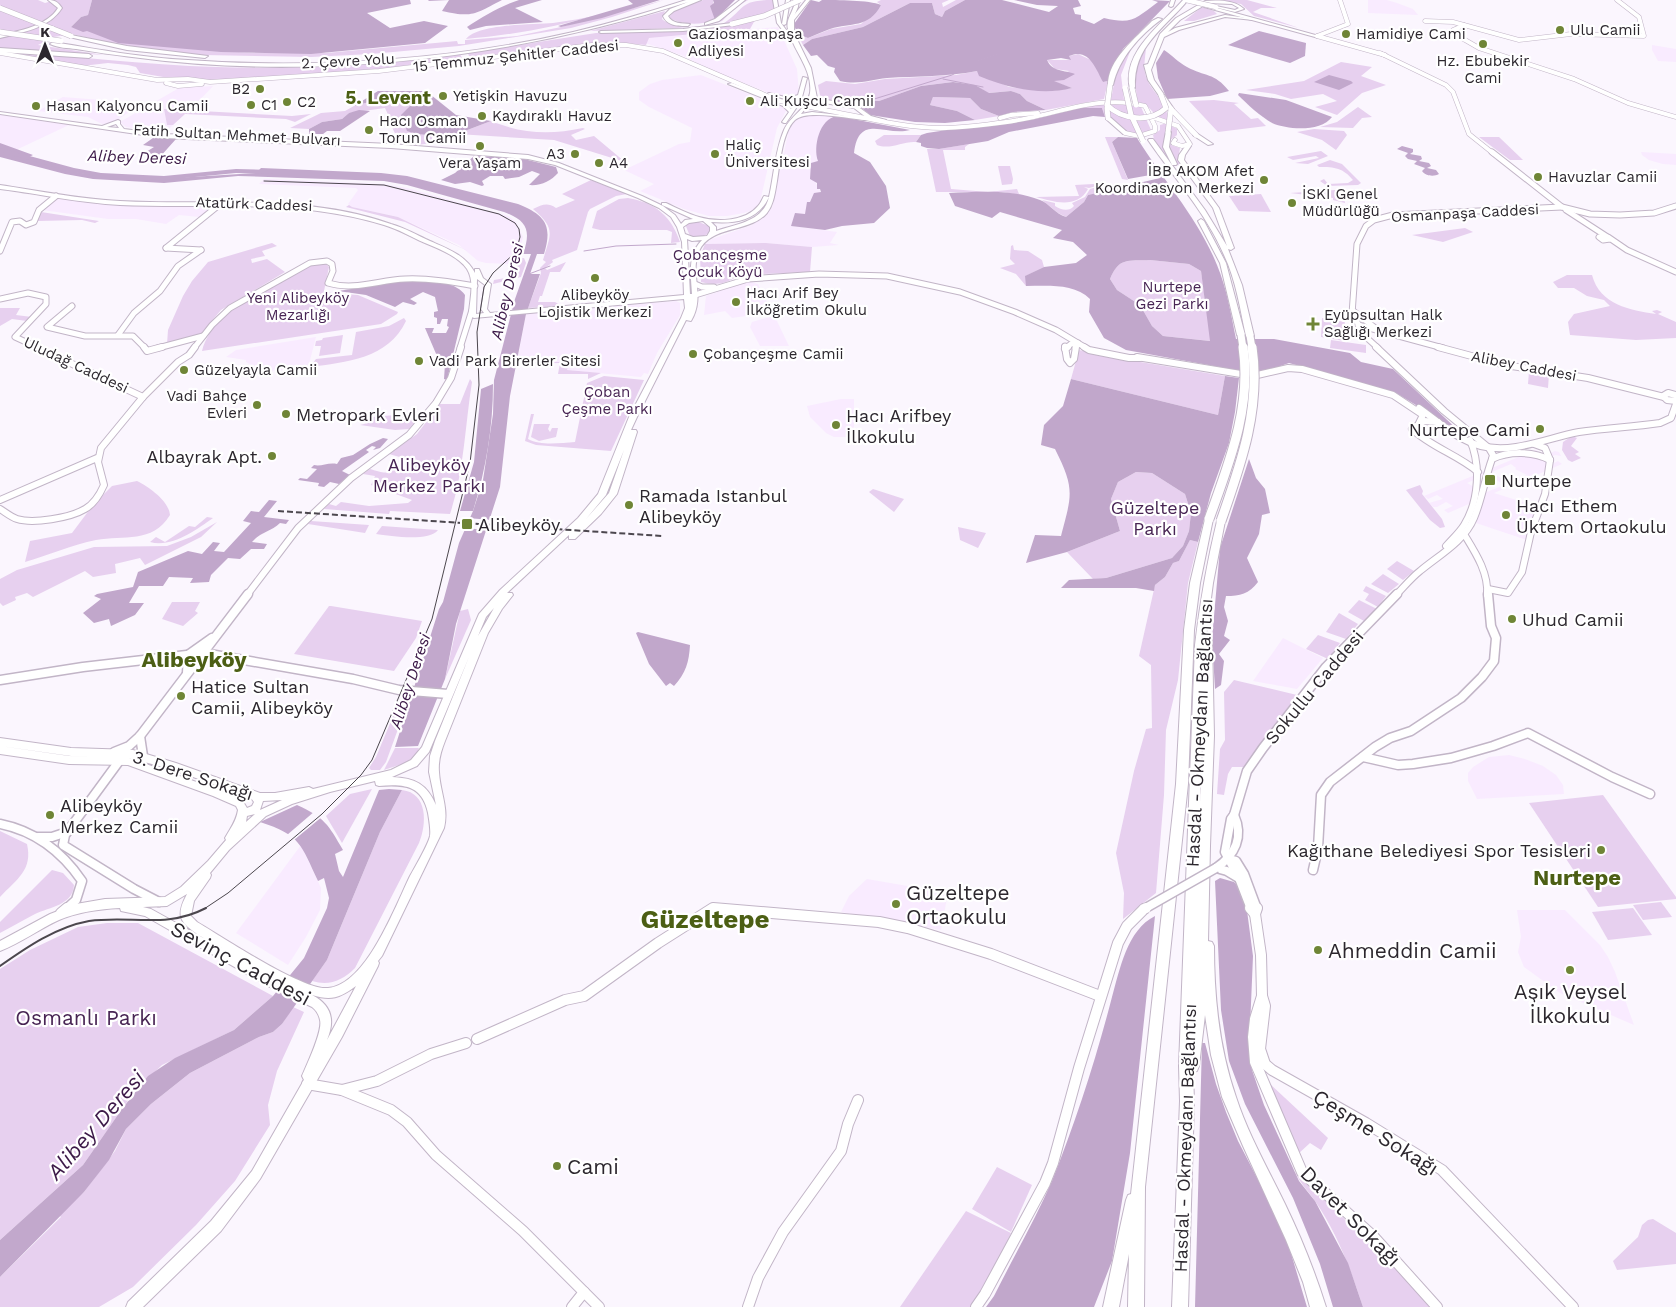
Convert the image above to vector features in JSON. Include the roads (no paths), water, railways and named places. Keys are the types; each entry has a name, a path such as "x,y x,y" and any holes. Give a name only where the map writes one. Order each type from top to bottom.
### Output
{"highway":[{"path":"0,37 28,29 53,17 60,8 51,0"},
{"path":"611,20 670,0"},
{"name":"2. Çevre Yolu","path":"0,32 151,54 231,61 328,59 418,52 527,38 611,20 678,0"},
{"name":"2. Çevre Yolu","path":"0,37 158,59 292,64 364,61 476,49 587,30 648,14 691,0"},
{"path":"699,0 669,12 665,16 666,19 680,25 701,25 715,22 743,0"},
{"path":"726,13 737,0"},
{"path":"673,31 720,24 739,6 750,0"},
{"path":"775,0 779,23 785,30"},
{"path":"792,32 792,20 808,0"},
{"name":"Hasdal - Okmeydanı Bağlantısı","path":"1174,1 1135,62 1131,76 1132,88 1146,139 1217,233 1228,256 1238,282 1256,374 1254,410 1242,458 1221,521 1210,567 1200,645 1180,1307"},
{"name":"Hasdal - Okmeydanı Bağlantısı","path":"1126,66 1134,50 1162,21 1186,1"},
{"path":"476,49 506,47 602,32 673,31 732,24 758,18 788,3 797,2"},
{"path":"1148,71 1162,35 1180,18 1209,2 1232,3 1242,9 1235,11 1216,7"},
{"path":"1180,18 1180,22 1191,23 1220,15 1219,12 1205,6"},
{"path":"0,8 71,36 127,48 231,61"},
{"path":"1159,43 1165,35 1173,31 1225,16 1253,19"},
{"path":"1126,133 1108,118 1107,105 1113,71 1119,60 1154,22 1162,21 1162,29 1149,46 1148,71 1170,109 1196,136 1210,144"},
{"path":"0,53 40,52 191,64 231,61"},
{"name":"Hasdal - Okmeydanı Bağlantısı","path":"1124,80 1131,115 1216,248 1229,284 1246,371 1244,407 1234,448 1209,519 1199,561 1192,609 1182,784 1138,1187 1136,1307"},
{"path":"1107,105 1113,111 1124,115 1138,117 1153,116 1161,113 1166,108 1161,95"},
{"path":"1170,109 1166,142 1168,155 1224,231"},
{"path":"1189,144 1183,152 1182,163 1212,202 1238,271 1238,282"},
{"path":"1187,1102 1199,1008 1204,901 1209,715 1208,609 1206,596"},
{"path":"1204,901 1208,933 1212,1028 1221,1071 1237,1118 1293,1235 1318,1307"},
{"path":"1111,1307 1122,1262 1132,1204 1138,1187"}],"main road":[{"path":"1317,36 1344,23 1336,0"},
{"path":"1186,1 1216,7 1317,36 1348,24 1340,0"},
{"path":"1425,21 1447,21 1519,40 1571,34 1644,36 1640,17 1617,0"},
{"path":"1174,1 1205,6 1380,53 1436,74 1456,91 1474,136 1566,207 1594,213 1620,215 1654,213 1676,206"},
{"path":"797,2 790,21 792,32 805,60 815,99 855,107 869,116 884,120"},
{"path":"784,122 805,99 807,90 800,60 785,30 784,23 788,3"},
{"path":"1447,21 1456,29"},
{"path":"1464,25 1453,33 1479,48 1574,79 1618,99 1676,117"},
{"path":"1299,30 1322,33"},
{"name":"15 Temmuz Şehitler Caddesi","path":"96,70 152,79 182,79 210,82 371,72 587,47 626,45 670,53 771,98"},
{"name":"15 Temmuz Şehitler Caddesi","path":"601,46 664,54 704,74 771,98"},
{"name":"15 Temmuz Şehitler Caddesi","path":"0,53 184,86 401,69 418,70 587,47"},
{"path":"418,70 413,67 420,65"},
{"path":"1417,67 1429,76 1443,82 1451,89 1469,134 1605,238 1676,272"},
{"path":"1429,76 1436,74"},
{"path":"691,285 680,227 687,221 732,219 750,215 764,205 781,129 800,96 805,78"},
{"path":"174,85 182,79"},
{"path":"184,86 190,84 192,80"},
{"path":"730,84 785,105 790,112"},
{"path":"225,848 263,813 330,788 394,773 418,760 426,749 446,693 486,611 514,582 581,520 597,502 605,489 633,417 684,318 690,298 694,256 701,243 708,238 757,218 768,208 786,130 811,97 812,90"},
{"path":"756,91 784,98 800,96"},
{"path":"771,98 866,119"},
{"path":"928,127 991,120 1011,115 1058,110 1095,103 1126,102 1143,105 1148,108 1155,131 1146,139 1126,133"},
{"path":"805,106 820,103 852,108 856,111 851,113 825,110"},
{"path":"795,117 812,113 928,127 955,127 1032,118 1058,110"},
{"name":"Fatih Sultan Mehmet Bulvarı","path":"0,112 169,136 369,142 548,158 704,219"},
{"path":"842,112 925,125 950,125"},
{"path":"1011,115 1021,118 1013,120"},
{"path":"1153,121 1174,124 1181,130 1189,144"},
{"path":"1153,121 1161,121"},
{"name":"Fatih Sultan Mehmet Bulvarı","path":"97,126 176,135 344,143 519,156 546,160 655,204 673,216 680,227"},
{"path":"1181,130 1180,136 1173,142 1175,144 1189,144"},
{"path":"344,143 369,142"},
{"name":"Atatürk Caddesi","path":"0,186 120,203 280,204 340,210 400,226 452,250 468,260 476,268 480,279 488,284 487,292"},
{"path":"0,252 12,222 20,221 26,225 34,222 35,216 40,210 59,195"},
{"path":"118,335 134,313 160,291 178,266 201,250 164,248 220,204"},
{"name":"Atatürk Caddesi","path":"68,832 113,755 140,736 298,528 351,478 409,435 436,403 451,378 472,310 474,296 473,274 466,264 449,253 402,230 375,220 342,212 280,204"},
{"name":"Osmanpaşa Caddesi","path":"1489,448 1451,417 1367,338 1358,325 1352,310 1357,244 1366,226 1374,220 1404,214 1566,207"},
{"path":"704,219 713,227 713,231 708,238"},
{"path":"732,219 726,224 738,227"},
{"path":"683,235 692,239 708,238"},
{"path":"144,396 178,362 189,355 203,336 230,308 296,270 317,261 327,261 332,264 333,271 328,283 336,286 346,287 406,279 442,280 487,288 486,313"},
{"path":"691,285 710,288 740,279 819,274 887,276 960,292 1015,312 1064,334 1084,348 1125,357 1140,358"},
{"path":"605,304 670,299 682,300 744,280 759,278"},
{"path":"462,284 474,296"},
{"path":"468,324 477,316 486,313 529,312 678,296 691,285"},
{"name":"Uludağ Caddesi","path":"0,299 28,293 46,297 46,304 15,337 144,396 101,448 97,458"},
{"path":"605,489 613,494 636,425 692,313 695,302 690,298"},
{"path":"72,306 47,327 86,336 133,336 138,339 147,351 203,336"},
{"path":"472,310 472,314 477,316"},
{"name":"Alibey Caddesi","path":"1352,310 1374,328"},
{"name":"Alibey Caddesi","path":"1358,325 1506,366 1588,378 1666,395"},
{"path":"1367,338 1368,332 1374,328"},
{"path":"1064,334 1067,359 1070,363 1078,349 1084,348"},
{"path":"1075,354 1074,347 1076,343"},
{"path":"1065,349 1071,344 1076,343 1140,358 1253,376 1267,375 1282,368 1295,368 1409,401 1466,441 1489,448 1511,449 1592,430 1660,423 1671,418 1676,403 1666,395"},
{"path":"1666,395 1676,391"},
{"path":"1393,395 1423,415 1419,423 1412,429 1414,432 1435,446 1468,462 1478,472"},
{"path":"1666,395 1676,395"},
{"path":"1666,395 1671,415"},
{"name":"Osmanpaşa Caddesi","path":"1451,417 1473,444"},
{"path":"1419,423 1434,421 1444,425"},
{"path":"1488,589 1508,593 1519,583 1527,559 1534,520 1545,489 1550,460 1545,450 1548,439"},
{"name":"Sokullu Caddesi","path":"1440,553 1466,522 1478,472 1473,444"},
{"path":"1531,445 1545,450"},
{"path":"1531,445 1530,451 1550,460"},
{"path":"1489,448 1493,455 1490,461"},
{"path":"1477,459 1490,461 1503,454 1538,454 1545,450"},
{"path":"0,500 97,458 96,462 104,485 99,496 83,510 68,515 35,520 16,519 0,509"},
{"name":"Sokullu Caddesi","path":"1232,860 1237,820 1234,815 1247,772 1322,672 1350,640 1418,572 1440,553 1458,541 1464,534 1474,518 1490,461"},
{"name":"Sevinç Caddesi","path":"309,995 326,994 350,986 378,953 435,837 442,813 434,767 435,759 473,656 495,609 594,516 613,494"},
{"path":"1313,870 1318,848 1321,795 1330,782 1375,746 1390,738 1411,731 1465,695 1482,677 1495,657 1496,638 1487,600 1488,589 1482,565 1470,548 1464,534"},
{"path":"1458,541 1470,548"},
{"path":"1493,628 1491,600 1501,592"},
{"name":"Atatürk Caddesi","path":"188,656 220,632"},
{"path":"0,680 75,668 204,654 353,679 402,690 446,693 452,697 450,709 452,715"},
{"path":"187,673 188,656"},
{"path":"1363,757 1398,765 1413,764 1451,758 1493,746 1528,733 1612,777 1650,794"},
{"path":"140,736 144,761"},
{"path":"0,742 71,752 113,755 144,761 239,803 243,812 241,822 225,848 212,864 186,890 173,898 160,902 105,904 83,907 54,917 0,946"},
{"path":"0,750 69,760 113,755"},
{"name":"3. Dere Sokağı","path":"144,761 255,796 275,797 330,788"},
{"path":"356,783 400,780 418,786 426,794 433,809 435,837"},
{"path":"243,812 250,812 257,807 259,802 255,796"},
{"path":"0,824 15,826 36,837 55,852 82,881 76,900 54,917"},
{"path":"36,837 52,837 68,832"},
{"name":"Sevinç Caddesi","path":"68,832 63,842 66,848 145,896 160,902"},
{"path":"976,1307 990,1286 1051,1170 1100,996 1118,942 1127,926 1144,910 1232,860"},
{"path":"1232,860 1251,910 1256,914"},
{"path":"1232,860 1244,874 1258,908 1256,914 1261,956 1262,996"},
{"name":"Sevinç Caddesi","path":"212,864 187,902 186,917 193,925 273,978"},
{"path":"1216,868 1227,870 1238,878"},
{"name":"Sevinç Caddesi","path":"83,907 88,910 127,908 143,910 309,995 321,1008 326,1024 323,1039 308,1073 307,1084"},
{"path":"477,1039 565,1000 584,996 658,943 713,908 879,922 903,926 964,943 1100,996"},
{"path":"133,1307 216,1226 241,1196 270,1152 307,1084 338,1033 378,953"},
{"name":"Çeşme Sokağı","path":"1262,996 1265,1006 1260,1049 1265,1064 1272,1070 1366,1123 1442,1170 1567,1304"},
{"name":"Davet Sokağı","path":"1262,996 1256,1004 1253,1053 1255,1062 1302,1172 1374,1237 1437,1307"},
{"path":"342,1090 377,1081 431,1054 466,1043"},
{"path":"307,1084 342,1090 391,1110 407,1122 436,1155 523,1231 599,1307"},
{"path":"748,1307 758,1278 783,1232 841,1151 848,1124 858,1100"},
{"path":"572,1307 584,1292"}],"waterway":[{"path":"871,100 952,75 977,61 1004,52"},
{"path":"943,79 983,87"},
{"path":"843,103 865,102"},
{"name":"Alibey Deresi","path":"0,150 73,170 101,175 164,178 236,171 274,172"},
{"path":"584,251 616,246 676,244"},
{"path":"529,274 550,266"}],"tram line":[{"path":"205,908 228,893 322,814 361,775 372,760 432,619 470,463 479,385 477,332 484,287 493,273 516,252 520,237 519,229 515,223 499,214 384,185 264,181"},
{"path":"0,966 42,939 77,924 89,921 119,919 162,920 177,918 205,908"}],"railway":[{"path":"278,511 663,536"}],"place":[{"name":"Ulu Camii","path":"1560,30"},
{"name":"Hamidiye Cami","path":"1346,34"},
{"name":"Gaziosmanpaşa Adliyesi","path":"678,43"},
{"name":"Hz. Ebubekir Cami","path":"1483,44"},
{"name":"B2","path":"260,89"},
{"name":"Yetişkin Havuzu","path":"443,96"},
{"name":"Ali Kuşcu Camii","path":"750,101"},
{"name":"C2","path":"287,102"},
{"name":"C1","path":"251,105"},
{"name":"Hasan Kalyoncu Camii","path":"36,106"},
{"name":"Kaydıraklı Havuz","path":"482,116"},
{"name":"Hacı Osman Torun Camii","path":"369,130"},
{"name":"Vera Yaşam","path":"480,146"},
{"name":"A3","path":"575,154"},
{"name":"Haliç Üniversitesi","path":"715,154"},
{"name":"A4","path":"599,163"},
{"name":"Havuzlar Camii","path":"1538,177"},
{"name":"İBB AKOM Afet Koordinasyon Merkezi","path":"1264,180"},
{"name":"İSKİ Genel Müdürlüğü","path":"1292,203"},
{"name":"Alibeyköy Lojistik Merkezi","path":"595,278"},
{"name":"Hacı Arif Bey İlköğretim Okulu","path":"736,302"},
{"name":"Eyüpsultan Halk Sağlığı Merkezi","path":"1313,324"},
{"name":"Çobançeşme Camii","path":"693,354"},
{"name":"Vadi Park Birerler Sitesi","path":"419,361"},
{"name":"Güzelyayla Camii","path":"184,370"},
{"name":"Vadi Bahçe Evleri","path":"257,405"},
{"name":"Metropark Evleri","path":"286,414"},
{"name":"Hacı Arifbey İlkokulu","path":"836,425"},
{"name":"Nurtepe Cami","path":"1540,429"},
{"name":"Albayrak Apt.","path":"272,456"},
{"name":"Nurtepe","path":"1490,480"},
{"name":"Ramada Istanbul Alibeyköy","path":"629,505"},
{"name":"Hacı Ethem Üktem Ortaokulu","path":"1506,515"},
{"name":"Alibeyköy","path":"467,524"},
{"name":"Uhud Camii","path":"1512,619"},
{"name":"Hatice Sultan Camii, Alibeyköy","path":"181,696"},
{"name":"Alibeyköy Merkez Camii","path":"50,815"},
{"name":"Kağıthane Belediyesi Spor Tesisleri","path":"1601,850"},
{"name":"Güzeltepe Ortaokulu","path":"896,904"},
{"name":"Ahmeddin Camii","path":"1318,950"},
{"name":"Aşık Veysel İlkokulu","path":"1570,970"},
{"name":"Cami","path":"557,1166"}],"district":[{"name":"5. Levent","path":"388,97"},
{"name":"Alibeyköy","path":"194,659"},
{"name":"Nurtepe","path":"1577,877"},
{"name":"Güzeltepe","path":"705,919"}],"park label":[{"name":"Çobançeşme Çocuk Köyü","path":"720,264"},
{"name":"Nurtepe Gezi Parkı","path":"1172,296"},
{"name":"Yeni Alibeyköy Mezarlığı","path":"298,306"},
{"name":"Çoban Çeşme Parkı","path":"607,400"},
{"name":"Alibeyköy Merkez Parkı","path":"429,474"},
{"name":"Güzeltepe Parkı","path":"1155,517"},
{"name":"Osmanlı Parkı","path":"86,1017"}]}
